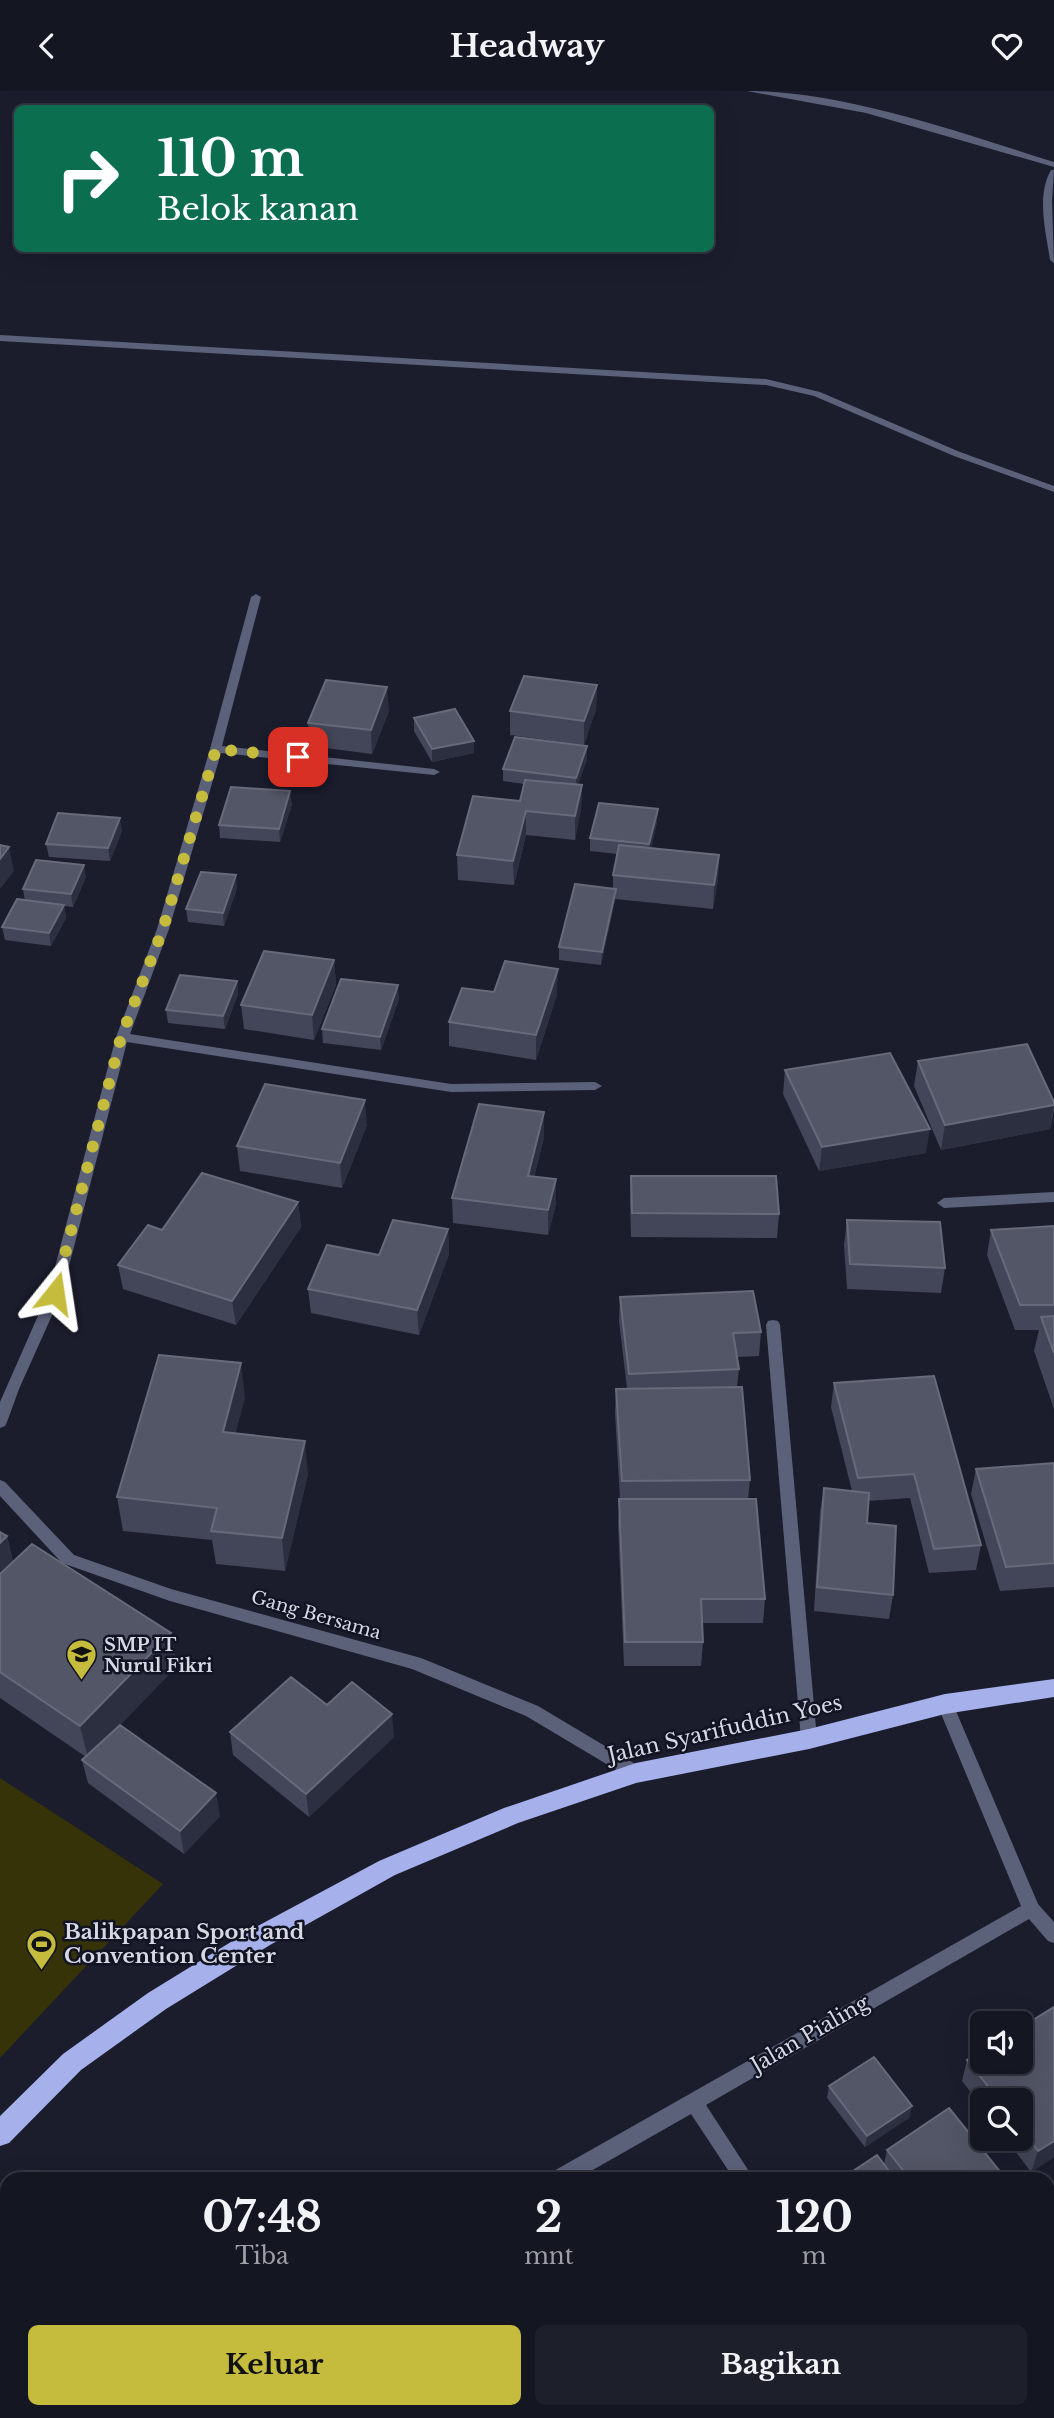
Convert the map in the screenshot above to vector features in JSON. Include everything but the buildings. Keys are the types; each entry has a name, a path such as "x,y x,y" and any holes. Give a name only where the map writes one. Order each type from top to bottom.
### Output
{"highway":[{"name":"Jalan Syarifuddin Yoes","path":"0,2134 72,2062 158,2001 261,1937 387,1868 512,1815 636,1773 808,1739 945,1704 1054,1688"}],"street":[{"path":"751,91 807,96 914,122 1054,165"},
{"path":"1054,172 1049,179 1048,203 1054,260"},
{"path":"0,338 766,382 817,394 957,454 1054,489"},
{"path":"0,1422 55,1293 121,1037 163,929 216,749 256,597"},
{"path":"216,749 434,772"},
{"path":"121,1037 451,1088 595,1086"},
{"path":"944,1202 1054,1197"},
{"path":"773,1325 808,1739"},
{"name":"Gang Bersama","path":"0,1485 68,1559 170,1595 415,1663 532,1711 636,1773"},
{"path":"945,1704 1031,1909 1054,1934"},
{"name":"Jalan Pialing","path":"571,2172 1031,1909"},
{"path":"693,2101 740,2172"}],"shaded area":[{"name":"Balikpapan Sport and Convention Center","path":"0,1778 163,1884 0,2058"}],"place":[{"name":"SMP IT Nurul Fikri","path":"81,1682"},
{"name":"Balikpapan Sport and Convention Center","path":"41,1971"}],"route":[{"path":"55,1293 121,1037 163,929 216,749 298,757"}]}
